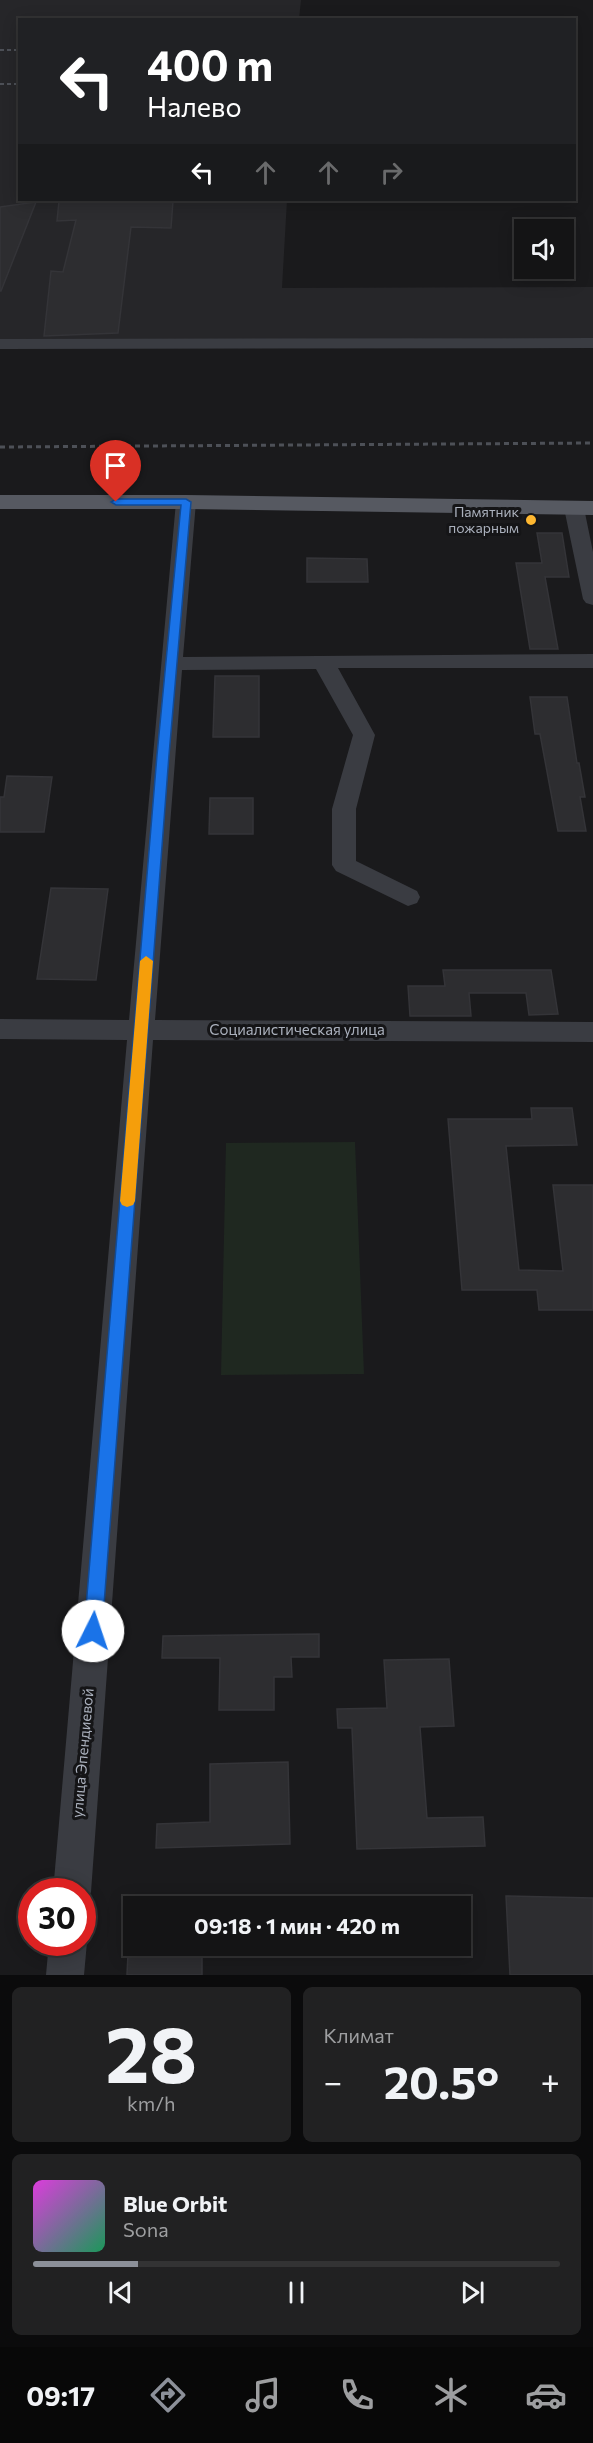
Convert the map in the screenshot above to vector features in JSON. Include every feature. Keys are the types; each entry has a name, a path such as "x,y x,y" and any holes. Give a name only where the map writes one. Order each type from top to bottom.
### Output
{"main road":[{"path":"0,502 186,502 584,508"}],"street":[{"path":"0,344 593,343"},
{"name":"улица Эпендиевой","path":"73,1878 186,502"},
{"path":"584,508 593,598"},
{"path":"171,664 494,659 593,662"},
{"path":"324,663 364,735 344,808 344,865 408,897"},
{"name":"Социалистическая улица","path":"0,1029 593,1032"},
{"path":"65,1975 67,1956"}],"shaded area":[{"path":"0,0 301,0 299,18 18,18 18,201 287,201 282,288 593,287 593,338 0,341"},
{"path":"355,1142 364,1374 221,1375 226,1143"}],"building":[{"path":"59,201 173,201 171,228 131,227 118,333 44,336 51,271 63,272 76,220 57,221"},
{"path":"36,202 1,291 0,291 0,207"},
{"path":"537,533 562,533 569,577 545,577 558,649 530,649 516,563 542,563"},
{"path":"307,558 367,559 368,582 307,582"},
{"path":"215,676 259,676 259,737 213,737"},
{"path":"530,697 567,697 577,763 579,763 585,797 580,797 586,831 558,831 540,734 535,734"},
{"path":"7,776 52,777 44,832 0,832 0,797 4,797"},
{"path":"210,798 253,798 253,834 209,834"},
{"path":"51,888 108,889 96,980 37,979"},
{"path":"443,970 551,970 558,1014 529,1015 526,993 469,993 471,1016 410,1016 408,986 445,986"},
{"path":"531,1108 572,1108 577,1145 506,1146 519,1270 563,1271 553,1185 593,1185 593,1310 539,1310 537,1290 462,1290 448,1119 532,1119"},
{"path":"319,1634 319,1657 291,1657 292,1677 274,1677 274,1710 219,1710 220,1658 162,1658 163,1636"},
{"path":"449,1659 454,1726 420,1727 427,1818 483,1817 485,1846 357,1849 352,1728 338,1728 337,1709 387,1708 384,1660"},
{"path":"288,1762 290,1844 156,1848 157,1824 210,1822 210,1764"},
{"path":"506,1896 593,1898 593,1975 510,1975"},
{"path":"128,1956 202,1956 202,1975 127,1975"}],"railway":[{"path":"0,50 18,50"},
{"path":"0,84 18,84"},
{"path":"0,447 593,443"}],"slow traffic":[{"path":"127,1201 146,961"}],"place":[{"name":"Памятник пожарным","path":"531,520"}],"route":[{"path":"93,1631 163,755 186,502 116,502"}]}
